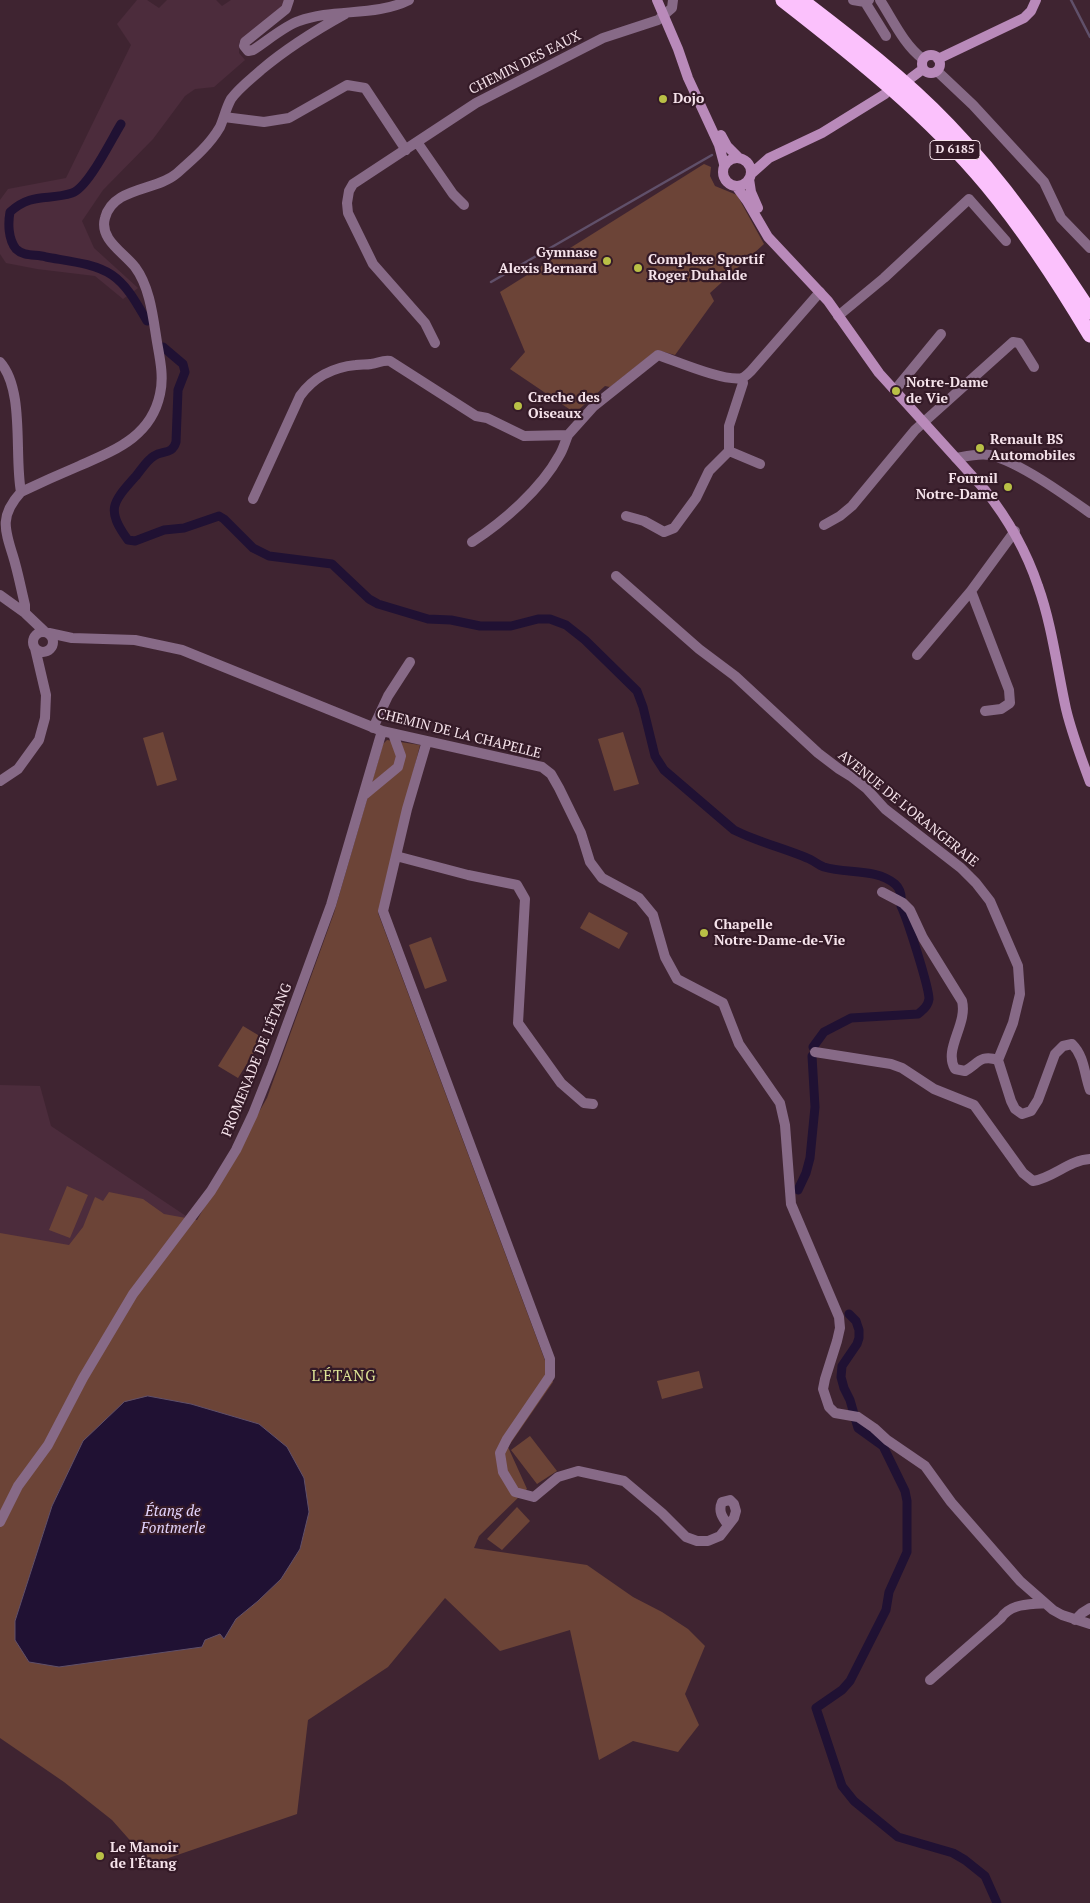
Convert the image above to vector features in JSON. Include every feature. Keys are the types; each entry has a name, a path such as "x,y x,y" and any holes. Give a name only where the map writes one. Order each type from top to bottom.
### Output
{"highway":[{"name":"D 6185","path":"783,0 875,74 926,120 964,159 1003,205 1034,248 1090,335"},
{"name":"D 6185","path":"801,0 875,59 947,124 1015,203 1090,312"}],"main road":[{"path":"657,0 688,78 719,145 724,164 724,177 728,183 736,186 748,201 762,229 820,292 879,373 995,502 1014,531 1031,566 1039,588 1066,711 1090,782"},
{"path":"938,59 1024,18 1032,11 1036,0"},
{"path":"678,49 694,76 722,138 727,146 750,166 754,201 777,246"},
{"path":"911,78 929,55 938,59 940,65 937,71 928,73 923,64"},
{"path":"736,186 744,184 769,158 829,128 885,94"},
{"path":"724,164 731,159 769,158"}],"street":[{"path":"289,0 286,9 245,42 244,46 248,51 253,50 297,21 319,16 395,7 409,0"},
{"path":"664,16 672,8 673,0"},
{"path":"853,0 867,1 886,36"},
{"path":"880,0 923,64"},
{"path":"0,781 18,769 39,740 45,718 46,695 4,527 6,513 10,504 21,492 123,446 142,430 150,419 160,393 162,380 149,299 135,268 106,235 104,226 109,208 118,199 130,193 153,186 172,177 204,148 220,126 232,98 249,80 286,50 345,14"},
{"name":"CHEMIN DES EAUX","path":"435,343 425,323 373,264 348,212 346,203 348,191 353,184 476,104 603,38 658,20 664,16"},
{"path":"937,71 973,105 1044,182 1061,218 1090,248"},
{"path":"224,117 264,122 290,118 347,85 365,88 406,150"},
{"path":"417,142 453,194 464,205"},
{"path":"838,316 884,278 969,198 1006,241"},
{"path":"472,542 516,508 543,479 560,456 568,435 594,406 658,356 714,374 742,378 751,371 820,292"},
{"path":"895,390 941,334"},
{"path":"824,525 840,516 852,506 915,430 1013,342 1018,344 1034,367"},
{"path":"253,499 300,396 312,382 332,370 343,367 373,364 383,360 390,361 476,416 487,418 524,436 568,435"},
{"path":"0,362 4,366 14,392 16,404 18,473 21,492"},
{"path":"626,516 644,521 664,532 674,528 696,498 709,471 729,450 729,426 743,383 742,378"},
{"path":"729,450 760,464"},
{"path":"956,458 983,455 1005,460 1038,478 1090,513"},
{"path":"917,655 971,591 1014,531"},
{"name":"AVENUE DE L'ORANGERAIE","path":"616,576 699,649 735,676 818,753 866,788 885,809 961,868 976,883 990,901 1018,966 1020,994 1013,1023 998,1060"},
{"path":"971,591 1009,690 1010,703 1002,709 985,712"},
{"path":"0,595 26,611 53,640 42,676"},
{"path":"34,643 37,633 46,632"},
{"name":"CHEMIN DE LA CHAPELLE","path":"46,632 72,638 135,640 182,650 383,731 542,767 550,774 581,833 590,862 602,878 639,898 653,915 665,957 677,979 724,1003 739,1044 780,1103 785,1126 791,1204 839,1317 840,1328 827,1368 824,1389 829,1407 835,1413 854,1416 874,1428 886,1440 925,1466 951,1502 1020,1581 1062,1615 1090,1624"},
{"name":"CHEMIN DE LA CHAPELLE","path":"51,648 64,640 72,638"},
{"path":"34,643 40,652 51,648"},
{"name":"PROMENADE DE L'ÉTANG","path":"0,1522 18,1486 48,1445 83,1378 133,1294 211,1191 236,1150 272,1066 331,905 383,731 388,696 410,662"},
{"path":"363,796 398,767 401,756 383,731"},
{"path":"427,741 423,749 383,907 384,916 550,1359 550,1376 507,1439 500,1453 503,1472 515,1492 534,1497 558,1477 578,1471 624,1481 686,1537 697,1541 708,1541 720,1536 728,1525"},
{"path":"396,856 468,875 516,884 522,891 525,899 518,1023 561,1082 584,1103 593,1104"},
{"path":"882,892 900,901 910,910 923,938 962,1001 964,1008 963,1018 952,1052 952,1064 955,1069 965,1071 980,1059 990,1057 998,1060 1011,1101 1016,1109 1022,1114 1032,1112 1055,1054 1063,1046 1072,1044 1078,1050 1090,1090"},
{"path":"815,1052 891,1064 902,1068 934,1089 974,1105 1023,1173 1033,1181 1044,1180 1082,1160 1090,1159"},
{"path":"930,1680 1001,1618 1006,1611 1015,1606 1043,1601"},
{"path":"1075,1620 1082,1612 1090,1608"}],"shaded area":[{"path":"137,0 147,0 159,8 167,0 216,0 222,6 231,0 284,0 286,3 239,42 239,53 245,60 214,87 195,89 185,96 153,139 103,190 82,221 94,248 138,288 123,299 95,276 6,263 0,254 0,200 8,189 66,178 131,45 117,24"},
{"name":"Complexe Sportif Roger Duhalde","path":"704,164 711,167 710,176 715,186 737,195 764,244 710,293 714,301 675,355 657,350 610,387 605,386 575,413 510,369 525,352 500,292"},
{"path":"163,732 177,780 157,786 143,738"},
{"path":"623,732 639,784 614,791 598,739"},
{"path":"387,740 420,745 378,913 553,1382 508,1447 527,1489 479,1536 474,1548 587,1565 633,1597 662,1612 688,1629 705,1646 685,1694 699,1725 678,1752 633,1741 599,1760 570,1630 500,1651 445,1598 388,1667 308,1720 297,1814 151,1864 112,1820 64,1782 0,1738 0,1233 69,1245 83,1227 95,1197 103,1201 109,1192 143,1199 164,1214 197,1220 267,1098 334,913 383,744","holes":["64,1480 15,1633 15,1621 52,1506"]},
{"path":"589,912 628,933 619,949 580,928"},
{"path":"431,937 447,981 425,989 409,945"},
{"path":"243,1026 263,1038 238,1078 218,1066"},
{"path":"0,1085 40,1086 51,1126 189,1218 0,1522"},
{"path":"67,1186 88,1195 70,1238 49,1230"},
{"path":"699,1371 703,1388 662,1399 657,1381"},
{"path":"530,1436 557,1471 537,1484 511,1450"},
{"path":"517,1507 530,1521 502,1550 487,1539"}],"water":[{"name":"Étang de Fontmerle","path":"148,1396 191,1404 259,1424 287,1447 304,1478 309,1512 300,1549 281,1579 236,1619 224,1639 220,1634 205,1640 202,1647 59,1667 29,1662 15,1640 15,1621 52,1506 83,1441 124,1402"}],"waterway":[{"path":"1071,0 1090,37"},
{"path":"121,124 92,173 78,189 72,193 33,199 18,206 10,212 9,231 11,241 19,252 89,265 112,275 127,290 147,321"},
{"path":"491,282 712,155"},
{"path":"163,347 183,364 185,372 178,390 176,442 170,451 157,454 151,458 117,500 114,513 116,521 128,540 135,541 164,530 184,528 219,516 253,548 269,556 332,564 369,599 378,604 428,619 451,620 480,626 511,626 538,619 550,619 566,625 585,640 637,691 643,707 655,756 664,770 734,830 809,859 824,867 870,873 887,879 897,886 901,894 901,906 928,992 928,1004 918,1014 851,1018 824,1032 813,1047"},
{"path":"798,1190 806,1173 810,1158 815,1107 812,1056"},
{"path":"849,1314 856,1321 859,1338 842,1366 841,1377 858,1428 883,1446 905,1491 907,1501 907,1552 889,1592 886,1610 850,1681 842,1690 816,1708 842,1786 854,1801 898,1837 953,1853 965,1860 985,1876 997,1903"}],"place":[{"name":"Dojo","path":"663,99"},
{"name":"Gymnase Alexis Bernard","path":"607,261"},
{"name":"Complexe Sportif Roger Duhalde","path":"638,268"},
{"name":"Notre-Dame de Vie","path":"896,391"},
{"name":"Creche des Oiseaux","path":"518,406"},
{"name":"Renault BS Automobiles","path":"980,448"},
{"name":"Fournil Notre-Dame","path":"1008,487"},
{"name":"Chapelle Notre-Dame-de-Vie","path":"704,933"},
{"name":"Le Manoir de l'Étang","path":"100,1856"}],"district":[{"name":"L'ÉTANG","path":"344,1377"}]}
